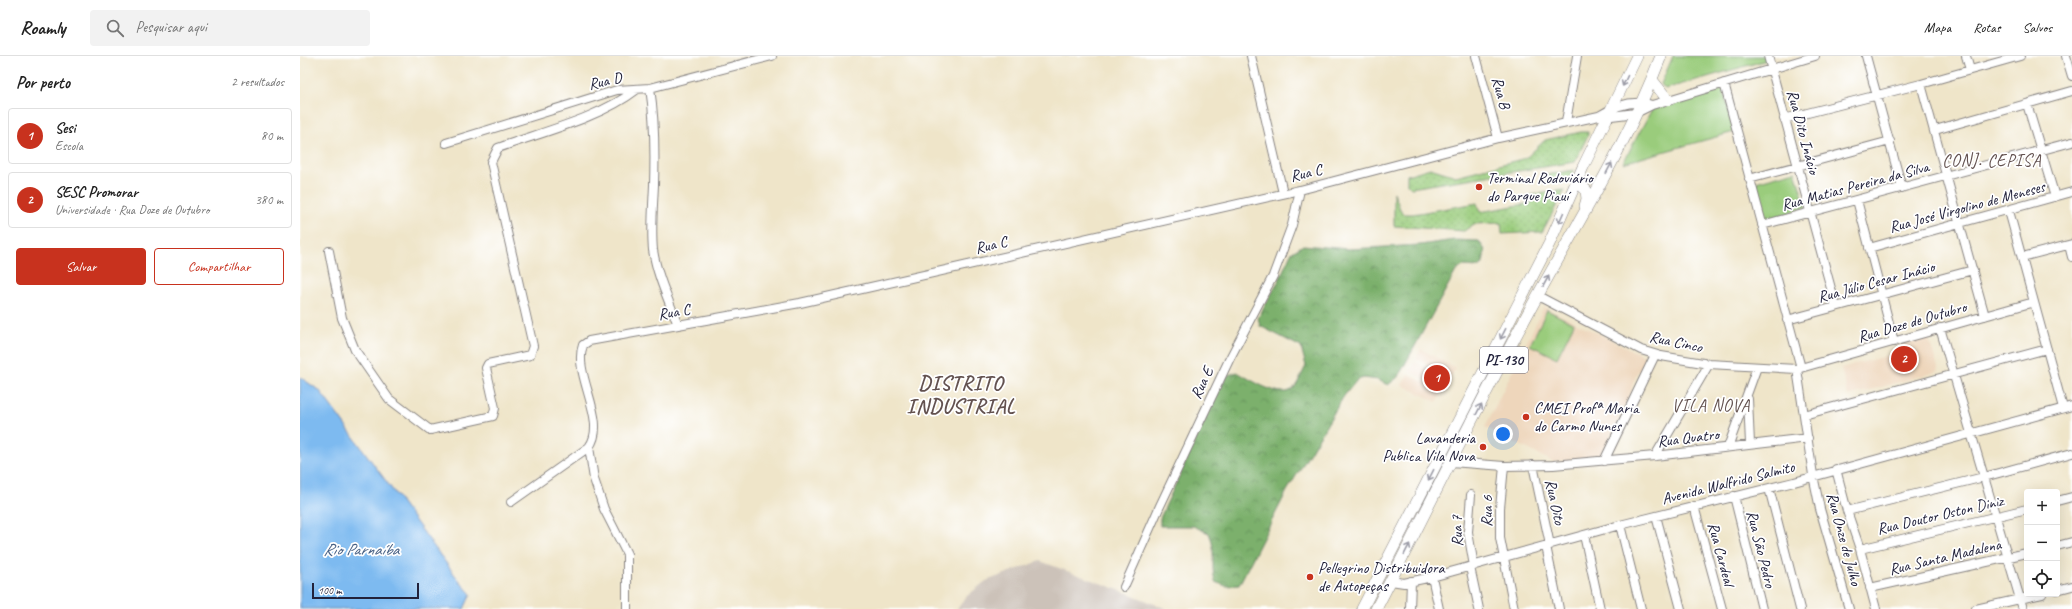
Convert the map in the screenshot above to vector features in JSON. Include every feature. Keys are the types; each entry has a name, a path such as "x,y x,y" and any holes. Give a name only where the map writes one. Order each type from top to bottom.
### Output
{"main road":[{"name":"PI-130","path":"1362,609 1549,244 1577,182 1603,117 1613,107 1637,56"},
{"name":"PI-130","path":"1376,609 1538,296 1636,113 1647,103 1652,80 1661,56"},
{"path":"1652,80 1668,100"},
{"path":"1577,182 1586,190 1587,194 1586,204 1579,221"},
{"path":"1454,430 1465,436"},
{"path":"1381,572 1391,581"}],"street":[{"name":"Rua D","path":"446,143 617,90 650,88 772,56"},
{"path":"1251,56 1283,193"},
{"name":"Rua B","path":"1476,56 1498,138"},
{"path":"1566,122 1576,56"},
{"name":"Rua Dito Inácio","path":"1768,56 1836,307"},
{"path":"1613,107 1668,100 1815,56"},
{"path":"1866,56 1902,188"},
{"path":"1966,56 1970,70"},
{"path":"1784,119 1877,96 2020,56"},
{"path":"2066,56 2072,76"},
{"name":"Rua Onze de Julho","path":"1724,83 1788,320 1799,368 1804,415 1820,509 1849,609"},
{"path":"1921,84 1935,130 1985,316"},
{"path":"650,88 653,104 655,152 652,224 653,249 662,282 678,325"},
{"path":"329,251 342,318 352,344 389,399 430,430 493,416 495,408 486,368 488,364 530,355 533,346 491,162 492,156 498,148 589,116 621,102 636,90"},
{"path":"1935,130 2072,91"},
{"path":"2027,104 2055,197"},
{"name":"Rua C","path":"590,447 594,440 595,426 581,358 583,344 589,341 808,301 1300,190 1498,138 1566,122 1636,113"},
{"path":"1749,179 1890,141"},
{"name":"Rua Matias Pereira da Silva","path":"1762,225 2072,142"},
{"name":"Rua E","path":"1124,587 1159,508 1229,360 1273,276 1292,225 1300,190"},
{"name":"Rua José Virgolino de Meneses","path":"1870,248 2009,211 2072,192"},
{"path":"1857,200 1894,342"},
{"path":"2009,211 2063,408"},
{"path":"2022,257 2070,245 2072,257"},
{"name":"Rua Júlio Cesar Inácio","path":"1788,320 1973,270"},
{"name":"Rua Cinco","path":"1538,296 1628,343 1655,355 1709,364 1799,368"},
{"name":"Rua Doze de Outubro","path":"1799,368 2034,302"},
{"path":"1940,328 2023,609"},
{"path":"1804,415 2047,350"},
{"path":"1604,461 1655,355"},
{"path":"1655,456 1709,364"},
{"path":"1728,447 1757,367"},
{"path":"1748,394 1750,444"},
{"name":"Avenida Walfrido Salmito","path":"1391,581 1400,583 1432,577 1620,525 1770,488 1813,475 2072,406"},
{"name":"Rua Quatro","path":"1452,462 1504,466 1604,461 1808,438"},
{"path":"512,502 590,447 594,479 604,509 627,554 628,609"},
{"path":"1847,511 1984,477 2072,453"},
{"name":"Rua Oito","path":"1533,465 1560,609"},
{"name":"Rua 6","path":"1504,466 1499,520 1504,557 1514,609"},
{"path":"1836,469 1876,609"},
{"path":"1770,488 1800,609"},
{"name":"Rua 7","path":"1471,495 1468,532 1479,609"},
{"name":"Rua São Pedro","path":"1734,496 1762,609"},
{"path":"2060,500 2072,497"},
{"name":"Rua Cardeal","path":"1694,506 1722,609"},
{"name":"Rua Doutor Oston Diniz","path":"1860,549 2024,510"},
{"path":"1656,516 1681,609"},
{"path":"1620,525 1641,609"},
{"path":"1584,535 1600,609"},
{"path":"2060,545 2072,542"},
{"name":"Rua Santa Madalena","path":"1870,588 2024,554"},
{"path":"1432,577 1439,609"},
{"path":"1410,581 1410,609"},
{"path":"2060,589 2072,586"},
{"path":"1976,609 2031,597"}],"shaded area":[{"path":"1544,307 1650,359 1644,371 1638,371 1632,386 1632,391 1599,460 1553,462 1485,427"},
{"path":"1928,337 1939,371 1848,396 1841,368 1905,351 1903,344"},
{"path":"1421,349 1456,368 1437,402 1402,385 1408,374 1431,386 1432,383 1410,371 1415,362 1437,373 1438,370 1416,359"},
{"path":"1040,561 1167,609 957,609 967,596 986,581"}],"green space":[{"path":"1673,56 1766,56 1767,60 1665,89 1661,84"},
{"path":"1723,89 1734,132 1623,163 1652,109"},
{"path":"1581,132 1588,132 1588,135 1575,162 1411,188 1407,184 1407,175 1430,168 1456,176 1526,158 1545,140"},
{"path":"1574,170 1568,180 1547,183 1546,175"},
{"path":"1795,171 1806,207 1766,220 1756,182"},
{"path":"1565,190 1542,232 1502,234 1501,223 1474,224 1464,231 1394,226 1394,192 1400,209 1404,214 1413,214 1477,203 1480,212 1531,203 1531,195"},
{"path":"1454,240 1479,241 1485,250 1483,263 1478,267 1463,266 1456,271 1398,377 1388,385 1378,380 1364,378 1357,380 1344,396 1287,491 1239,585 1226,586 1215,582 1213,569 1213,546 1209,533 1193,526 1160,526 1160,518 1219,389 1228,375 1237,372 1266,388 1282,392 1289,391 1296,386 1306,366 1301,347 1260,326 1258,318 1278,282 1291,253 1303,245 1348,249 1420,245"},
{"path":"1547,310 1574,324 1557,358 1530,345"}],"water":[{"name":"Rio Parnaíba","path":"300,377 320,391 460,582 471,594 464,609 300,609"}],"place":[{"name":"Terminal Rodoviário do Parque Piauí","path":"1479,187"},
{"name":"SESC Promorar","path":"1904,359"},
{"name":"Sesi","path":"1437,378"},
{"name":"CMEI Profª Maria do Carmo Nunes","path":"1526,417"},
{"name":"Lavanderia Publica Vila Nova","path":"1483,447"},
{"name":"Pellegrino Distribuidora de Autopeças","path":"1310,577"}],"district":[{"name":"CONJ. CEPISA","path":"1992,160"},
{"name":"DISTRITO INDUSTRIAL","path":"961,394"},
{"name":"VILA NOVA","path":"1711,405"}]}
